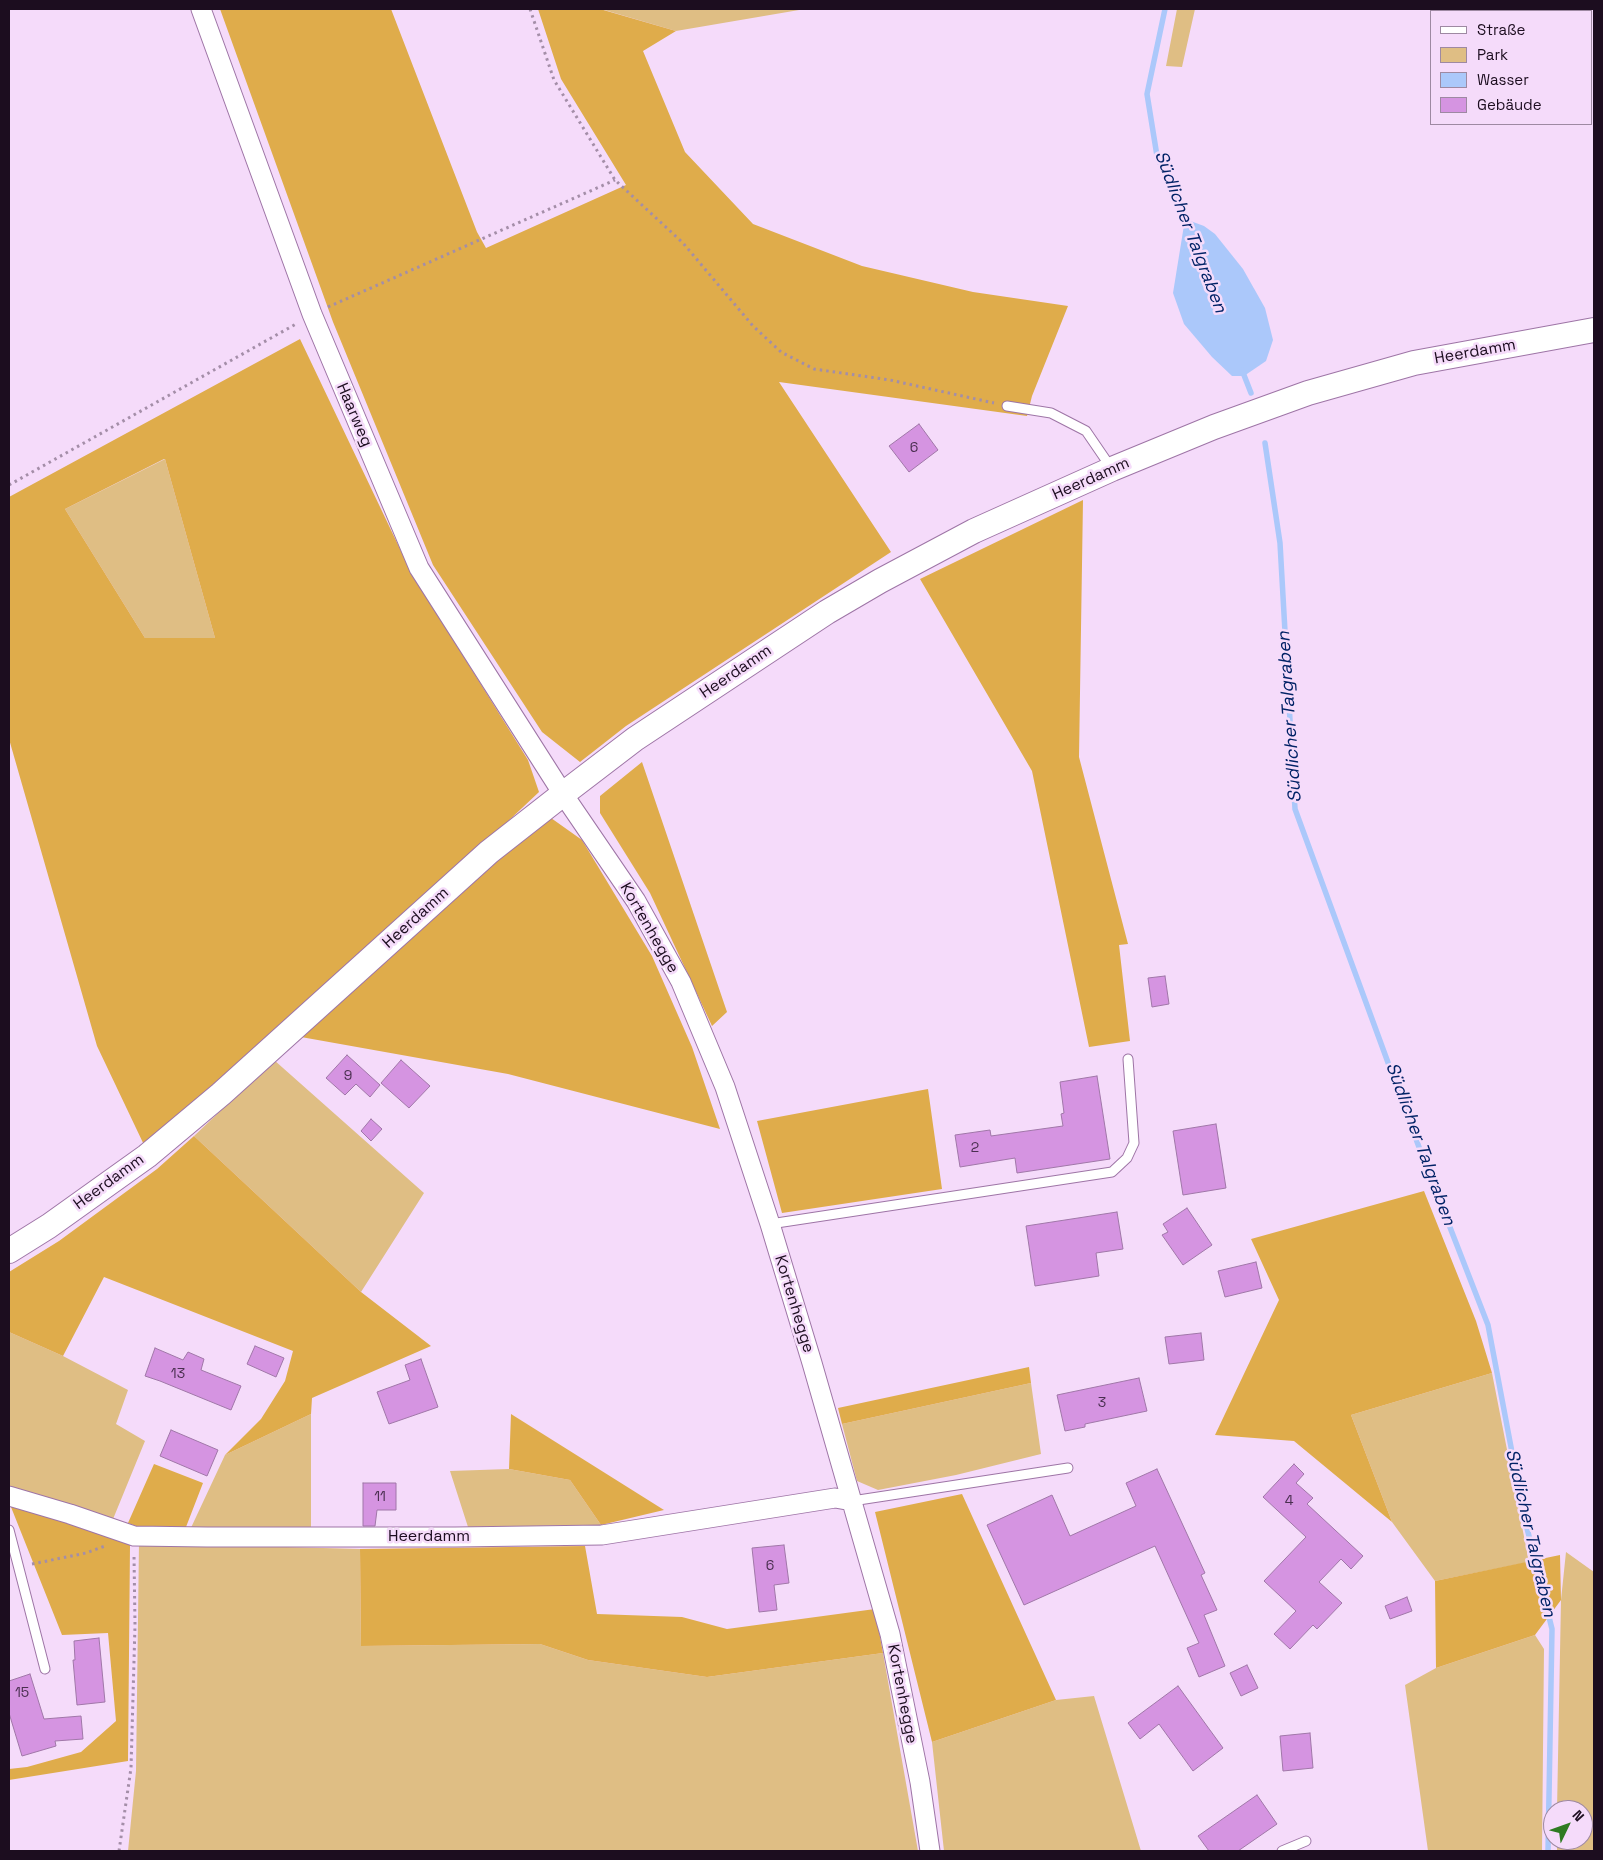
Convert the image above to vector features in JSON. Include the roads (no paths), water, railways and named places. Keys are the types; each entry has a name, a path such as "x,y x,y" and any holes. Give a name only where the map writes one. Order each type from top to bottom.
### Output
{"street":[{"name":"Haarweg","path":"201,9 312,314 419,568 563,794"},
{"name":"Heerdamm","path":"9,1251 49,1226 147,1156 221,1094 489,852 563,794 636,739 827,612 880,581 974,531 1112,469 1214,427 1308,393 1414,363 1594,330"},
{"name":"Kortenhegge","path":"563,794 636,901 681,982 725,1087 770,1224 890,1634 920,1782 930,1851"},
{"name":"Heerdamm","path":"9,1496 134,1536 455,1537 602,1535 835,1498 852,1501"}],"lane":[{"path":"1007,406 1051,413 1086,431 1112,469"},
{"path":"770,1224 1112,1172 1127,1158 1134,1143 1128,1059"},
{"path":"852,1501 1068,1468"},
{"path":"9,1530 46,1669"},
{"path":"1282,1851 1306,1840"}],"water":[{"path":"1185,219 1204,226 1215,234 1243,269 1265,308 1273,340 1266,361 1244,376 1232,376 1212,357 1184,324 1173,293"}],"waterway":[{"name":"Südlicher Talgraben","path":"1165,9 1147,94 1157,156 1188,225"},
{"name":"Südlicher Talgraben","path":"1242,370 1251,393"},
{"name":"Südlicher Talgraben","path":"1265,443 1280,543 1295,809 1423,1158 1488,1325 1524,1516 1552,1629 1548,1851"}]}
